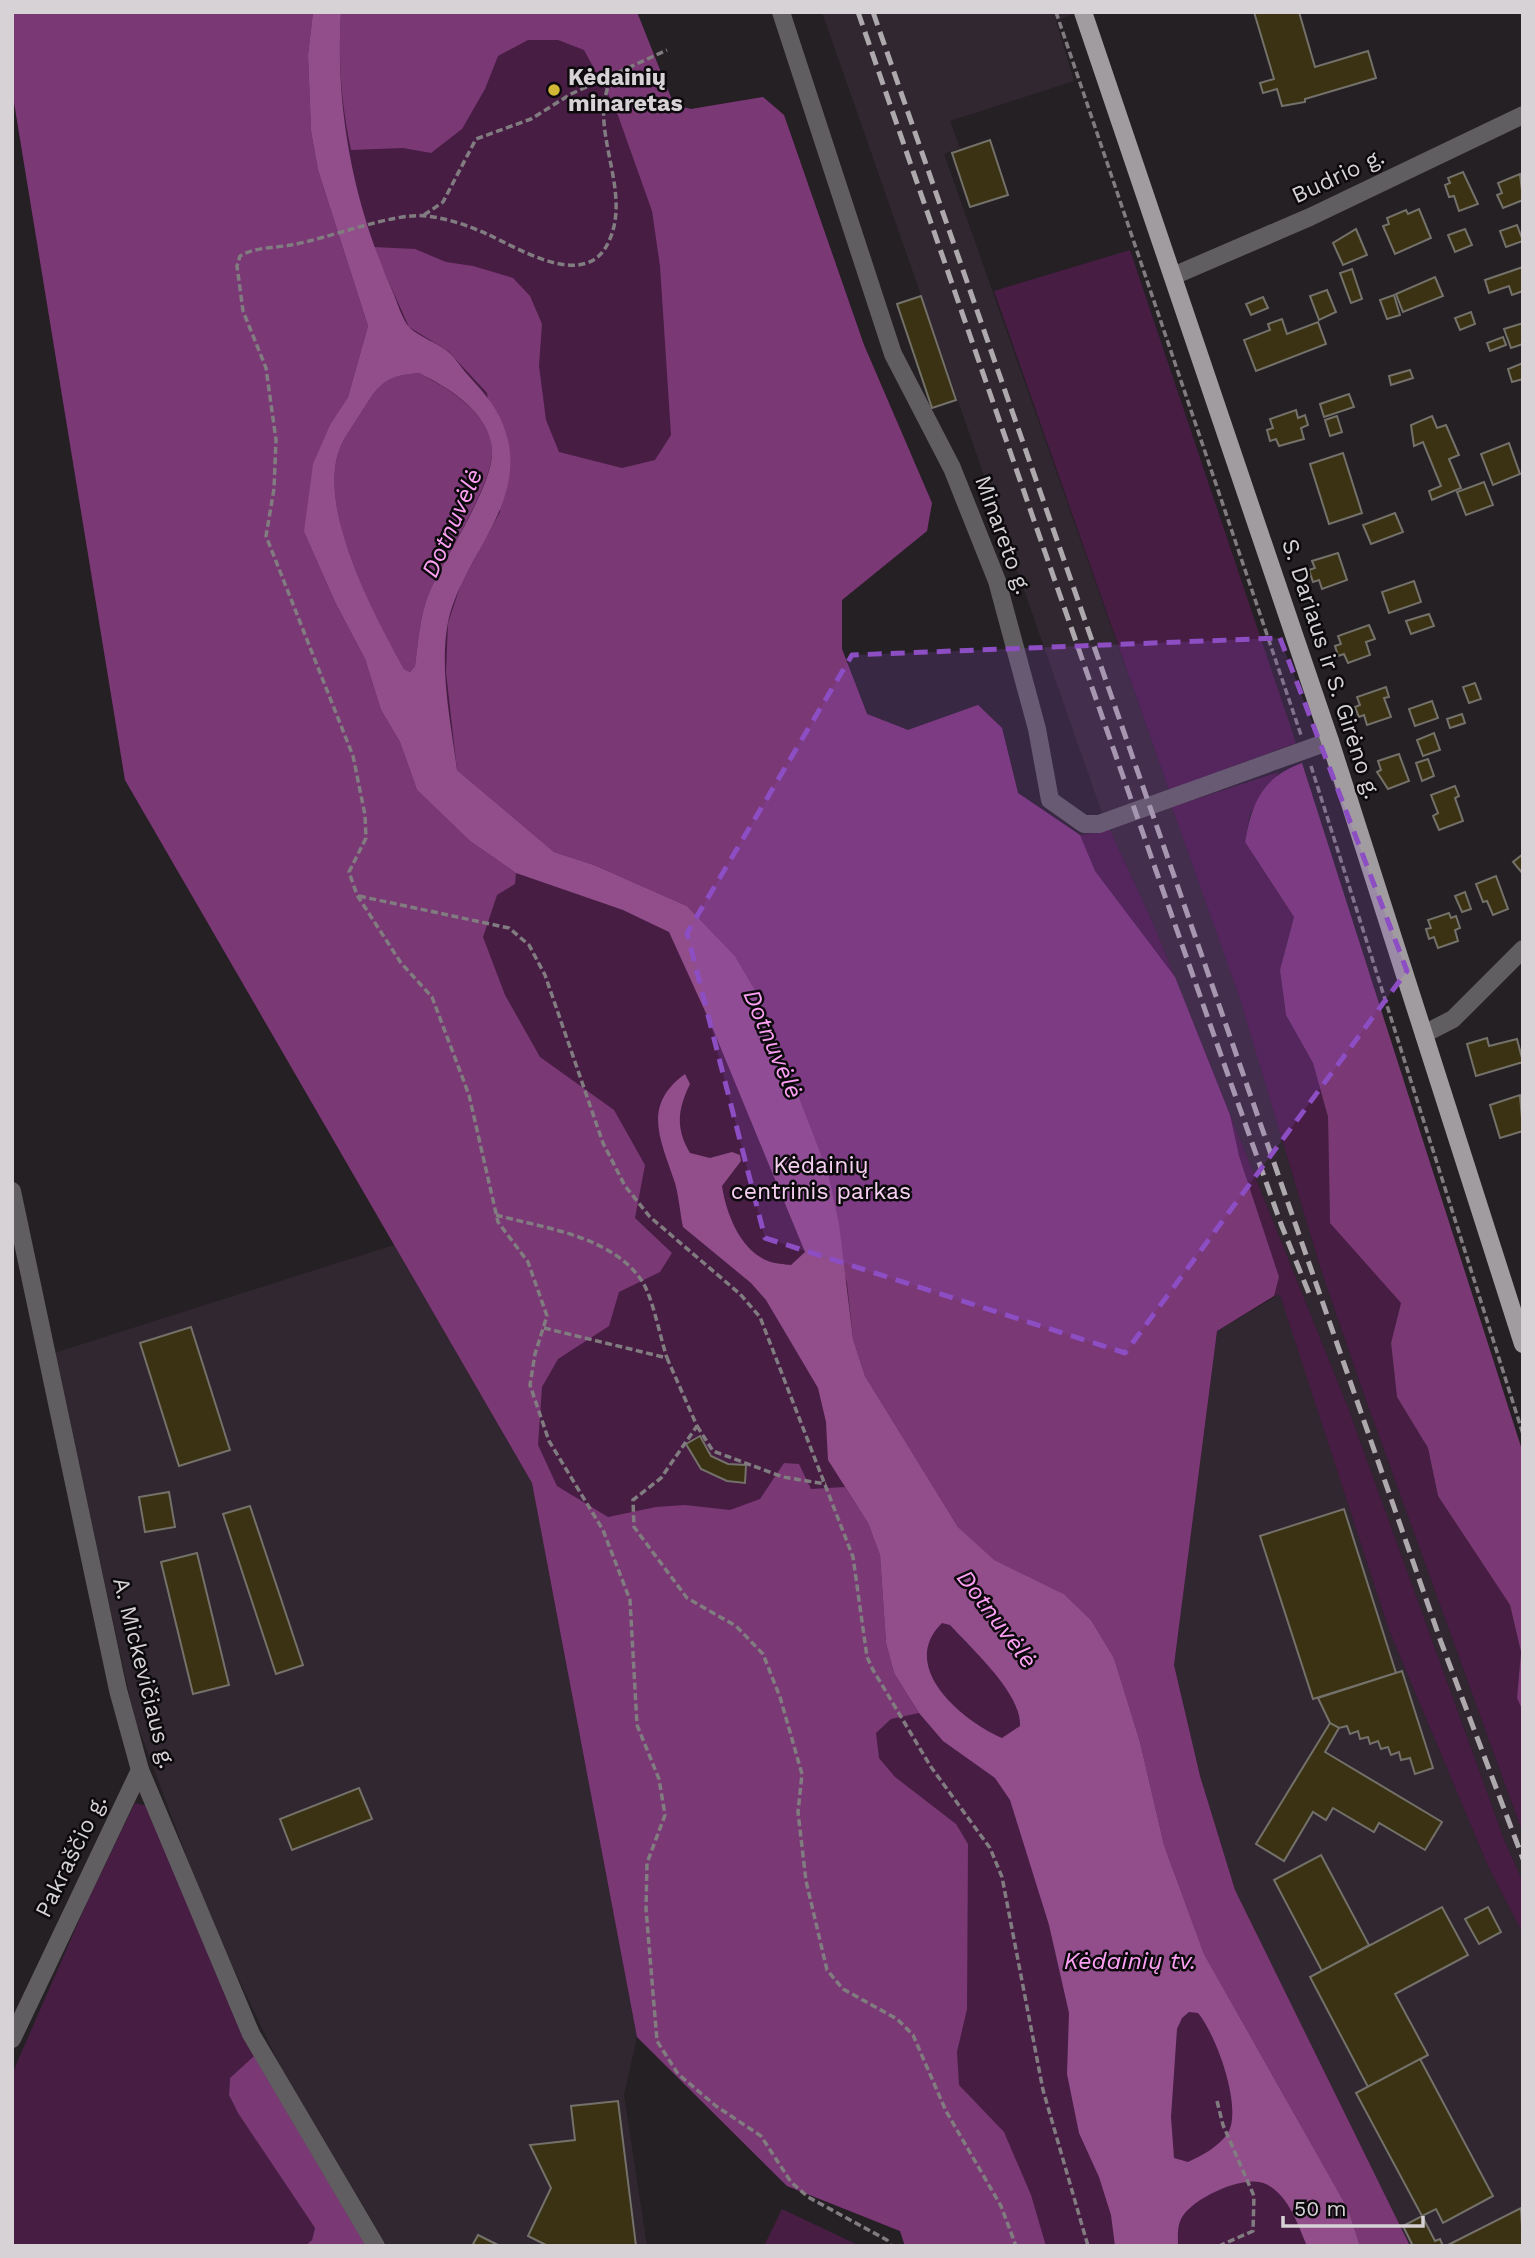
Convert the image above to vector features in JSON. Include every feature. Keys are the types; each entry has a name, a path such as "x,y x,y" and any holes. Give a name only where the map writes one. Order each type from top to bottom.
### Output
{"main road":[{"name":"S. Dariaus ir S. Girėno g.","path":"1083,12 1330,741 1523,1344"}],"street":[{"name":"Minareto g.","path":"781,12 893,354 952,468 997,581 1037,729 1051,800 1084,824 1100,824 1330,741"},
{"name":"Budrio g.","path":"1173,276 1310,217 1523,115"},
{"path":"1424,1034 1453,1019 1523,949"},
{"name":"A. Mickevičiaus g.","path":"12,1191 118,1690 140,1770 251,2034 376,2246"},
{"name":"Pakraščio g.","path":"12,2039 140,1770"}],"path":[{"path":"1056,12 1306,750 1523,1434"},
{"path":"424,215 443,202 476,139 531,119 571,94 667,50"},
{"path":"610,78 604,106 615,215 611,239 603,254 591,262 562,264 537,258 453,222 424,215 374,224 332,236 248,251 240,256 237,266 243,311 266,368 276,440 274,489 266,536 353,756 365,815 366,838 349,872 357,895 401,963 432,997 468,1095 498,1222 528,1262 547,1317 530,1385 549,1441 603,1530 630,1600 637,1725 659,1779 665,1815 647,1863 646,1909 657,2041 678,2074 716,2106 761,2136 791,2182 800,2190 827,2210 887,2241 891,2246"},
{"path":"357,895 509,929 529,945 545,975 603,1143 625,1186 650,1217 740,1294 761,1317 853,1557 867,1657 931,1767 990,1848 1002,1877 1043,2090 1088,2246"},
{"path":"496,1215 589,1240 629,1266 643,1282 667,1358 697,1426 713,1451 783,1477 826,1484"},
{"path":"544,1328 667,1358"},
{"path":"697,1426 661,1478 633,1500 634,1527 687,1598 736,1626 763,1654 780,1697 802,1774 798,1812 806,1881 827,1970 843,1989 897,2019 913,2035 946,2110 1001,2206 1016,2246"},
{"path":"1217,2101 1223,2125 1254,2196 1253,2231 1219,2246"}],"highlighted area":[{"path":"1280,638 1407,971 1125,1353 765,1238 687,933 852,655"}],"shaded area":[{"path":"822,12 1078,12 1056,21 1074,81 950,121 960,148 944,154 1169,790 1102,813"},
{"path":"1172,807 1240,999 1321,1270 1523,1834 1523,1882 1505,1842 1347,1405 1153,923 1110,830"},
{"path":"394,1245 532,1483 637,2037 624,2095 647,2246 387,2246 281,2068 210,1919 134,1716 54,1353"},
{"path":"1280,1294 1389,1630 1488,1866 1523,1934 1523,2246 1410,2246 1235,1890 1200,1776 1174,1665 1217,1331"}],"green space":[{"name":"Kėdainių centrinis parkas","path":"12,12 637,12 674,105 691,109 763,97 784,115 864,345 932,503 927,531 842,600 842,649 867,714 908,730 978,705 1002,728 1018,793 1080,835 1110,830 1153,923 1347,1405 1505,1842 1523,1882 1523,1934 1488,1866 1389,1630 1280,1295 1274,1296 1217,1331 1174,1665 1200,1776 1235,1890 1410,2246 905,2246 900,2231 787,2186 637,2037 532,1483 125,780 12,90"},
{"path":"12,12 313,12 308,55 311,131 318,170 368,326 348,397 331,423 304,532 335,602 365,659 381,710 400,742 417,790 470,841 516,873 515,884 497,895 483,937 505,995 540,1057 614,1110 645,1165 635,1218 672,1253 660,1272 619,1292 609,1326 558,1359 542,1387 538,1445 557,1486 608,1517 656,1507 685,1505 730,1510 760,1499 784,1463 799,1464 811,1489 845,1487 868,1523 880,1555 886,1643 894,1673 919,1713 891,1719 876,1733 879,1758 895,1777 956,1824 968,1844 967,2009 957,2052 959,2085 1004,2132 1031,2195 1046,2246 905,2246 900,2231 787,2186 637,2037 532,1483 125,780 12,90"},
{"path":"341,12 637,12 674,105 691,109 763,97 784,115 864,345 932,503 927,531 842,600 842,649 867,714 908,730 978,705 1002,728 1018,793 1080,835 1095,871 1175,977 1230,1115 1239,1156 1279,1277 1274,1296 1217,1331 1174,1665 1200,1776 1235,1890 1410,2246 1360,2246 1348,2209 1204,1954 1164,1845 1140,1742 1114,1658 1091,1620 1064,1594 993,1560 958,1527 865,1376 853,1339 847,1283 781,1053 762,1002 735,956 687,906 594,865 554,852 457,770 446,672 448,623 461,584 500,512 487,393 448,351 409,327 373,247 415,249 446,262 473,266 513,278 530,296 542,324 539,366 546,420 559,452 622,468 655,460 671,435 660,266 652,211 615,107 584,50 558,40 528,40 498,56 485,89 462,129 431,153 403,148 351,150 341,81"},
{"path":"1130,250 1296,743 1169,790 994,291"},
{"path":"419,373 455,395 476,414 490,438 492,452 490,466 476,502 426,601 415,666 410,672 404,669 378,621 352,562 336,501 335,473 340,448 346,436 382,384 407,374"},
{"path":"1302,763 1523,1453 1523,1712 1517,1698 1521,1652 1510,1605 1438,1496 1428,1448 1397,1397 1391,1343 1401,1303 1330,1223 1328,1117 1313,1063 1286,1015 1280,970 1294,917 1245,842 1251,815 1262,793 1278,776"},
{"path":"1279,772 1250,814 1245,842 1294,917 1280,970 1286,1015 1313,1063 1328,1117 1330,1222 1401,1303 1391,1343 1397,1397 1428,1448 1438,1496 1510,1605 1521,1652 1517,1698 1523,1712 1523,1834 1321,1270 1240,999 1172,807"},
{"path":"135,1803 147,1806 254,2056 230,2078 229,2095 238,2113 315,2228 312,2240 305,2246 12,2246 12,2074 89,1898"},
{"path":"254,2056 366,2246 305,2246 312,2240 315,2228 238,2113 229,2095 230,2078"},
{"path":"782,2209 860,2246 764,2246"}],"water":[{"name":"Kėdainių tv.","path":"313,12 341,12 344,119 357,189 378,257 407,325 454,358 492,404 508,440 510,465 507,489 489,533 465,576 448,622 445,677 457,770 554,852 594,865 687,906 735,956 762,1002 828,1173 839,1224 853,1339 865,1376 958,1527 994,1560 1064,1594 1091,1620 1114,1658 1140,1742 1164,1845 1204,1954 1348,2209 1360,2246 1307,2246 1296,2219 1281,2196 1266,2184 1245,2182 1206,2196 1186,2211 1180,2222 1178,2246 1115,2246 1111,2215 1099,2177 1079,2133 1067,2074 1069,2013 1049,1925 1010,1800 995,1778 943,1741 919,1713 894,1673 886,1643 880,1555 868,1523 828,1460 826,1422 818,1388 766,1300 751,1283 683,1227 676,1188 658,1124 663,1098 671,1086 685,1074 690,1084 681,1110 680,1127 690,1153 710,1158 732,1152 740,1155 741,1161 722,1186 731,1219 742,1240 758,1256 774,1263 791,1265 805,1252 710,1022 669,932 623,910 516,873 470,841 417,790 400,742 381,710 365,659 335,602 304,532 313,464 331,423 348,397 368,326 318,170 311,131 308,55","holes":["419,373 455,394 476,414 490,438 492,452 485,483 426,601 415,666 410,672 404,669 378,621 352,561 336,500 335,473 340,448 346,436 382,384 407,374","942,1623 950,1625 1005,1686 1018,1713 1020,1726 1002,1738 986,1730 954,1706 940,1691 931,1674 927,1657 930,1640","1189,2012 1198,2013 1205,2023 1225,2072 1232,2107 1232,2122 1228,2133 1215,2146 1188,2162 1174,2158 1171,2117 1177,2029 1182,2018"]}],"building":[{"path":"1254,12 1299,12 1315,67 1368,51 1376,78 1305,99 1305,102 1282,106 1277,89 1263,93 1260,83 1274,79"},
{"path":"990,140 1008,195 970,207 952,153"},
{"path":"1463,172 1478,204 1459,211 1454,196 1449,197 1445,185 1450,183 1448,178"},
{"path":"1520,174 1523,200 1503,208 1497,195 1502,193 1498,183"},
{"path":"1419,209 1431,238 1395,254 1383,226 1389,224 1387,218 1406,210 1408,214"},
{"path":"1517,225 1523,241 1506,247 1500,231"},
{"path":"1356,229 1367,255 1343,265 1333,243"},
{"path":"1465,229 1472,245 1455,252 1448,235"},
{"path":"1523,267 1523,291 1512,295 1509,286 1489,293 1485,280"},
{"path":"1352,269 1362,299 1351,303 1340,273"},
{"path":"1435,277 1443,296 1403,312 1396,294"},
{"path":"1327,290 1336,312 1319,320 1310,296"},
{"path":"1394,295 1400,315 1387,319 1380,300"},
{"path":"921,296 956,400 932,408 897,304"},
{"path":"1263,297 1268,308 1251,315 1246,304"},
{"path":"1471,312 1475,324 1460,330 1455,318"},
{"path":"1282,319 1287,334 1318,322 1326,344 1256,371 1244,340 1270,330 1268,324"},
{"path":"1523,323 1523,344 1511,348 1504,329"},
{"path":"1503,337 1506,345 1490,351 1487,343"},
{"path":"1523,363 1523,379 1512,382 1508,369"},
{"path":"1410,370 1413,378 1391,385 1389,376"},
{"path":"1349,394 1354,407 1324,417 1320,404"},
{"path":"1296,410 1298,418 1305,415 1308,425 1301,428 1304,439 1279,446 1276,439 1270,441 1267,430 1273,428 1270,419"},
{"path":"1337,416 1342,432 1330,436 1325,420"},
{"path":"1432,416 1437,428 1446,425 1459,455 1449,459 1461,488 1432,500 1429,491 1441,486 1423,442 1414,446 1411,425"},
{"path":"1509,443 1520,474 1493,485 1481,454"},
{"path":"1343,453 1362,513 1329,524 1310,464"},
{"path":"1484,482 1493,505 1466,515 1457,492"},
{"path":"1395,513 1403,532 1371,544 1363,525"},
{"path":"1338,553 1347,580 1322,589 1319,580 1313,582 1309,570 1315,568 1312,561"},
{"path":"1414,581 1421,602 1389,613 1382,592"},
{"path":"1429,614 1434,626 1411,634 1406,621"},
{"path":"1369,625 1375,639 1366,642 1370,655 1348,663 1344,654 1338,656 1335,646 1341,644 1338,636"},
{"path":"1475,683 1481,699 1469,703 1463,687"},
{"path":"1386,687 1389,697 1384,698 1391,717 1367,725 1364,715 1359,717 1355,707 1360,705 1357,697"},
{"path":"1432,701 1438,718 1415,726 1409,709"},
{"path":"1462,714 1465,723 1450,728 1447,719"},
{"path":"1434,733 1440,750 1423,756 1417,740"},
{"path":"1399,754 1409,781 1388,789 1377,772 1381,770 1378,761"},
{"path":"1428,759 1434,776 1422,781 1416,763"},
{"path":"1455,786 1459,796 1455,798 1463,821 1439,830 1433,816 1438,813 1431,795"},
{"path":"1523,854 1523,874 1513,862"},
{"path":"1496,876 1508,909 1493,915 1487,901 1483,902 1476,884"},
{"path":"1465,892 1471,909 1462,912 1455,896"},
{"path":"1449,913 1451,918 1456,916 1460,928 1455,930 1458,941 1438,948 1434,937 1429,939 1426,929 1431,928 1428,920"},
{"path":"1487,1038 1489,1046 1517,1039 1523,1062 1476,1076 1467,1044"},
{"path":"1520,1095 1523,1131 1500,1138 1490,1105"},
{"path":"191,1327 230,1450 179,1466 140,1343"},
{"path":"700,1436 711,1456 728,1464 746,1465 745,1483 727,1481 701,1469 686,1444"},
{"path":"169,1492 175,1527 145,1532 139,1497"},
{"path":"250,1506 303,1665 276,1674 223,1514"},
{"path":"1344,1509 1396,1673 1313,1699 1260,1536"},
{"path":"197,1553 229,1685 193,1694 161,1562"},
{"path":"1402,1671 1433,1768 1415,1774 1410,1758 1401,1760 1399,1752 1391,1755 1388,1747 1381,1749 1378,1741 1370,1744 1368,1737 1360,1739 1358,1731 1350,1734 1347,1726 1339,1728 1330,1723 1318,1698"},
{"path":"1330,1723 1339,1728 1325,1752 1442,1822 1425,1850 1379,1823 1374,1832 1333,1808 1326,1820 1313,1812 1284,1861 1256,1844"},
{"path":"359,1788 372,1819 292,1850 280,1819"},
{"path":"1321,1855 1369,1945 1322,1971 1274,1880"},
{"path":"1442,1907 1468,1955 1395,1994 1428,2055 1368,2087 1310,1977"},
{"path":"1488,1907 1501,1932 1479,1944 1465,1919"},
{"path":"1420,2059 1493,2196 1443,2223 1436,2209 1422,2216 1356,2093"},
{"path":"618,2101 636,2246 548,2246 528,2236 551,2188 530,2145 575,2140 571,2106"},
{"path":"1521,2208 1523,2246 1446,2246"},
{"path":"1422,2216 1435,2241 1440,2239 1443,2246 1413,2246 1403,2226"},
{"path":"478,2235 500,2246 472,2246"}],"railway":[{"path":"858,12 1174,921 1281,1224 1310,1296"},
{"path":"873,12 1441,1642 1523,1859"}],"place":[{"name":"Kėdainių minaretas","path":"554,90"}],"water label":[{"name":"Dotnuvėlė","path":"452,523"},
{"name":"Dotnuvėlė","path":"773,1044"},
{"name":"Dotnuvėlė","path":"997,1619"}]}
